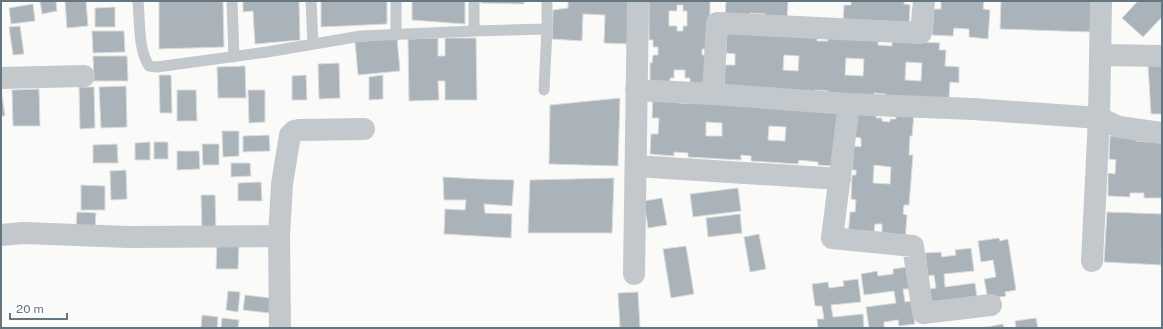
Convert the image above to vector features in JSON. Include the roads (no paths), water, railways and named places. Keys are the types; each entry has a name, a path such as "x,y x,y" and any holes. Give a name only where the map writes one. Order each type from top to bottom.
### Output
{"street":[{"path":"634,274 638,1"},
{"path":"713,94 717,23 921,33 924,1"},
{"path":"1092,261 1099,118 1101,1"},
{"path":"1100,55 1162,56"},
{"path":"1,78 84,76"},
{"path":"636,90 849,104 973,109 1099,118 1119,127 1162,133"},
{"path":"849,104 832,238 913,246 923,313 991,305"},
{"path":"280,328 279,236 282,184 290,135 294,131 299,130 364,129"},
{"path":"636,166 840,179"},
{"path":"1,235 23,233 129,237 279,236"}],"lane":[{"path":"138,1 144,58 149,66 157,67 234,57 361,36 547,29"},
{"path":"232,1 234,57"},
{"path":"311,1 313,44"},
{"path":"396,1 396,35"},
{"path":"474,1 474,31"},
{"path":"544,90 547,1"}]}
